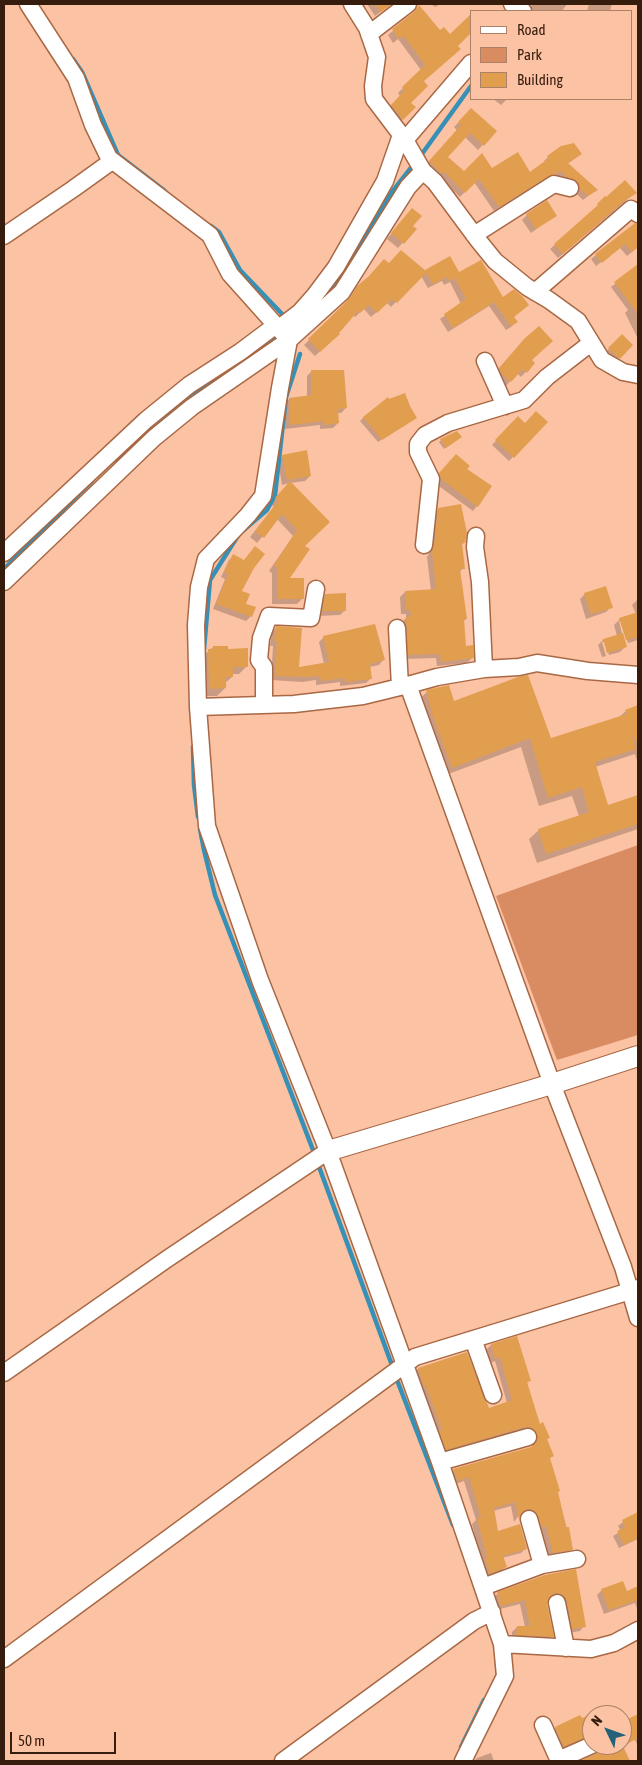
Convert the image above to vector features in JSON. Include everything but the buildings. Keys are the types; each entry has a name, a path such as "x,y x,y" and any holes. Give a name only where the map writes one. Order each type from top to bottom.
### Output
{"street":[{"path":"28,4 76,78 93,125 109,157 210,235 230,274 281,331 280,388 262,496 248,515 206,559 199,587 196,625 198,707 207,826 260,980 328,1151 440,1462 502,1644 505,1676 463,1761"},
{"path":"352,4 368,34 377,58 373,86 374,99 405,141 423,170 435,182 495,261 527,287 578,321 602,360 623,372 638,375"},
{"path":"368,34 408,4"},
{"path":"507,6 520,10"},
{"path":"4,582 154,438 229,380 300,312 336,267 405,141 470,64"},
{"path":"4,225 109,157"},
{"path":"4,236 73,189 109,157"},
{"path":"4,553 146,420 189,385 240,352 281,331 342,292 408,187 423,170"},
{"path":"474,234 554,184 564,181"},
{"path":"535,292 631,209 638,214"},
{"path":"424,545 430,479 418,452 418,444 425,435 448,423 524,400 547,377 591,343"},
{"path":"485,361 504,406"},
{"path":"476,536 475,547 480,582 484,669"},
{"path":"264,705 264,668 259,660 261,638 269,616 311,618 316,588"},
{"path":"397,628 404,686 552,1084 623,1268 634,1290 638,1318"},
{"path":"198,707 294,704 362,696 437,677 537,663 638,675"},
{"path":"4,1373 159,1264 328,1151 552,1084 638,1056"},
{"path":"4,1659 415,1357 634,1290"},
{"path":"473,1339 493,1395"},
{"path":"440,1462 528,1437"},
{"path":"529,1519 542,1565"},
{"path":"483,1587 542,1565 577,1560"},
{"path":"556,1603 566,1648"},
{"path":"283,1761 474,1621 492,1612"},
{"path":"502,1644 591,1649 614,1643 638,1630"},
{"path":"543,1725 559,1761 582,1750"}],"green space":[{"path":"638,845 638,1035 557,1060 496,896"}],"waterway":[{"path":"73,59 82,72 118,155 165,191"},
{"path":"419,158 470,87"},
{"path":"320,302 349,264 392,192 414,164"},
{"path":"211,226 219,232 240,270 284,316"},
{"path":"115,460 187,397 274,339"},
{"path":"204,649 210,580 239,534 267,510 275,495 286,397 300,354"},
{"path":"4,569 92,481"},
{"path":"193,747 194,785 198,817"},
{"path":"200,829 215,895 313,1150"},
{"path":"318,1164 393,1368"},
{"path":"397,1380 453,1525"},
{"path":"461,1747 484,1700"}]}
